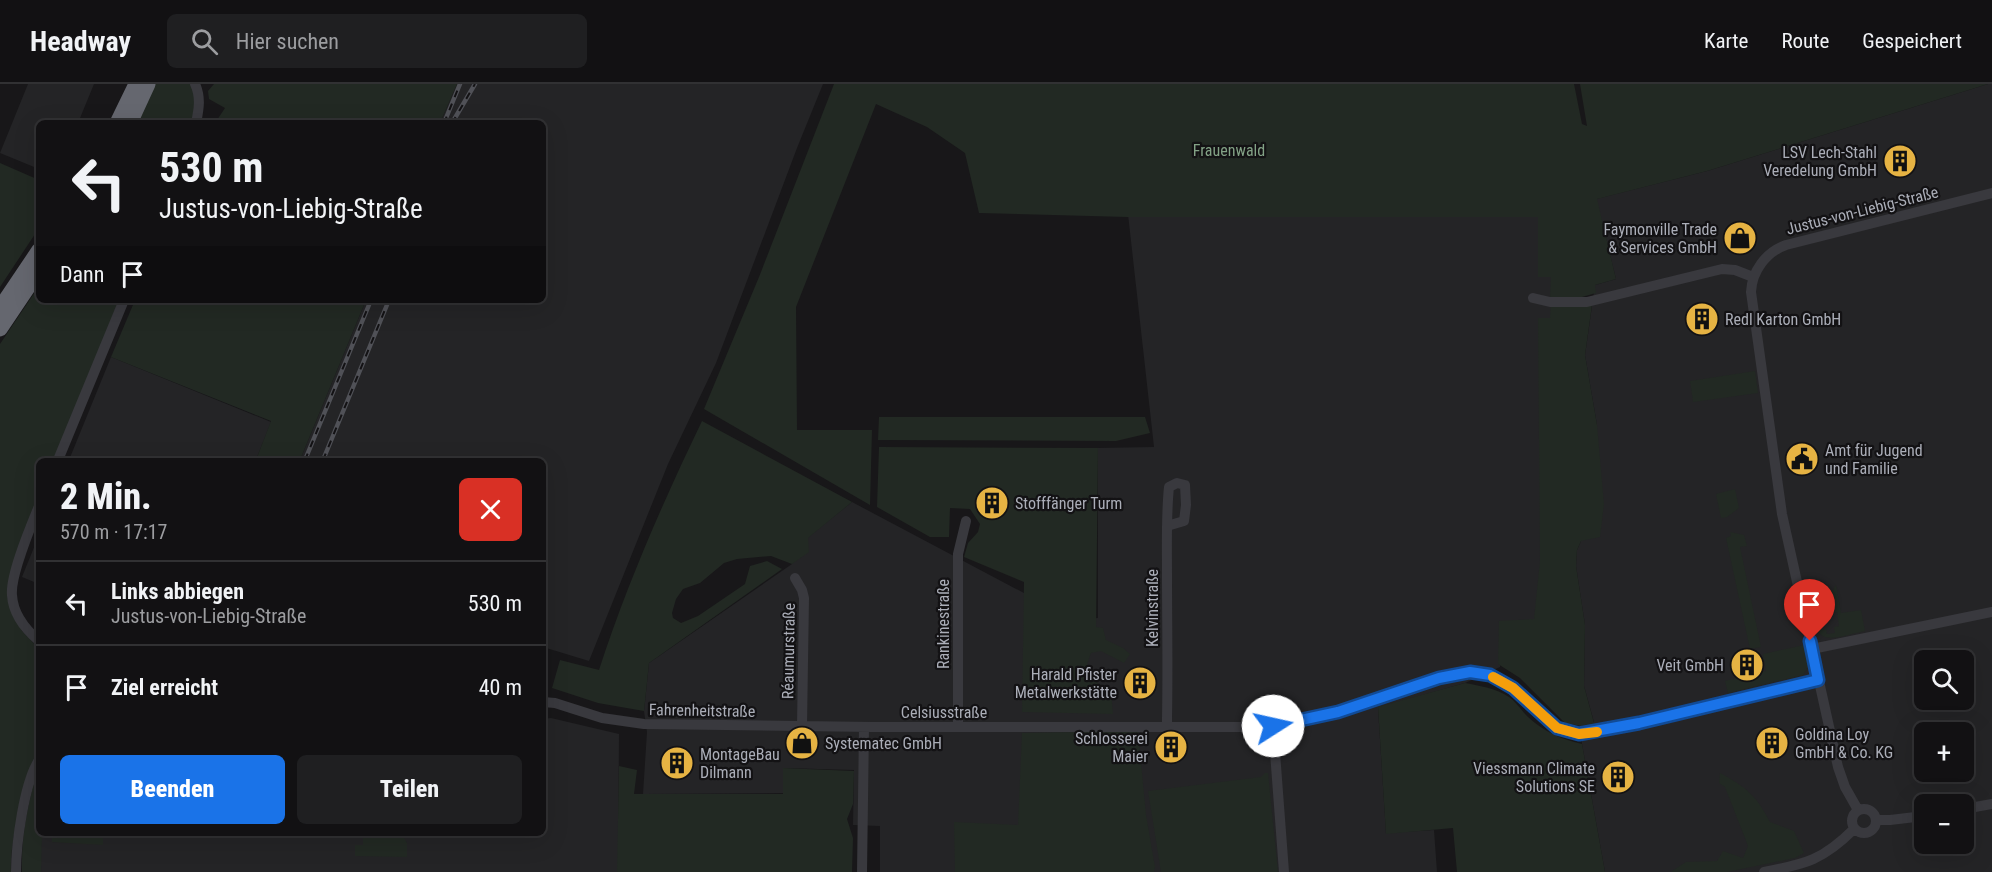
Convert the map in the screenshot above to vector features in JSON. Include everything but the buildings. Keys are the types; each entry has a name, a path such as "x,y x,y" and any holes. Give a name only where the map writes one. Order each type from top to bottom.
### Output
{"highway":[{"path":"118,120 136,84"},
{"path":"131,120 148,84"},
{"path":"0,308 36,254"},
{"path":"0,329 36,275"}],"street":[{"path":"197,120 200,106 199,86"},
{"name":"Justus-von-Liebig-Straße","path":"1753,277 1768,256 1786,245 1992,193"},
{"path":"1533,298 1550,302 1587,302 1722,269 1735,270 1753,277 1751,292 1782,514 1838,767 1845,787 1858,810"},
{"path":"59,458 123,303"},
{"path":"36,514 18,561 11,593 25,629 36,638"},
{"name":"Rankinestraße","path":"958,727 958,554 966,521"},
{"name":"Kelvinstraße","path":"1167,526 1167,726"},
{"name":"Réaumurstraße","path":"795,578 804,598 802,726"},
{"path":"1812,649 1992,612"},
{"name":"Celsiusstraße","path":"864,727 1273,726 1338,712 1439,678 1470,672 1490,675 1499,680 1513,688 1557,728 1579,734 1639,723 1818,680"},
{"name":"Fahrenheitstraße","path":"546,702 602,718 644,724 864,727"},
{"path":"1273,726 1284,872"},
{"path":"862,872 864,727"},
{"path":"16,872 19,830 28,787 36,767"},
{"path":"1974,807 1992,804"},
{"path":"1858,810 1870,810 1876,820 1875,828 1869,833 1861,833 1854,829 1852,819 1858,810"},
{"path":"1876,820 1914,817"},
{"path":"1764,872 1792,867 1821,857 1854,829"}],"shaded area":[{"path":"28,84 94,84 79,120 36,120 36,168 0,153"},
{"path":"457,84 823,84 716,363 668,464 589,661 546,648 546,458 301,458 365,303 546,303 546,120 441,120"},
{"path":"1992,84 1992,872 1605,872 1582,744 1581,726 1594,722 1584,686 1585,625 1576,566 1597,425 1585,355 1595,285 1616,279 1596,199 1707,171"},
{"path":"1128,214 1542,214 1554,274 1543,561 1536,621 1502,624 1500,667 1465,683 1378,708 1386,833 1434,830 1437,872 880,872 880,826 853,825 854,770 783,768 783,793 643,794 647,732 644,711 649,663 792,564 807,538 852,502 1073,619 1098,618 1098,448 1154,447"},
{"path":"111,357 271,422 257,458 70,458"},
{"path":"36,542 36,583 22,577"},
{"path":"546,719 619,734 618,872 31,872 38,836 546,836"}],"green space":[{"path":"154,84 191,84 195,91 193,120 138,120"},
{"path":"214,84 457,84 441,120 217,120 225,108 209,99 208,91"},
{"name":"Frauenwald","path":"834,84 1574,84 1582,124 1587,126 1580,84 1988,84 1707,171 1597,199 1616,279 1595,285 1596,293 1582,297 1550,297 1551,277 1538,277 1538,217 1127,217 979,213 965,153 927,127 876,104 796,307 797,430 872,430 870,505 704,409 759,277"},
{"path":"0,163 36,179 36,233 0,287"},
{"path":"36,290 36,303 118,303 56,458 36,458 36,507 8,592 22,631 36,646 36,758 19,811 11,872 0,872 0,344"},
{"path":"134,303 365,303 301,458 257,458 271,421 111,357"},
{"path":"1551,305 1592,305 1585,355 1597,425 1604,504 1600,537 1581,541 1577,550 1576,566 1585,625 1584,686 1594,723 1581,726 1565,723 1520,678 1498,664 1499,621 1534,619 1540,561 1538,318 1550,318"},
{"path":"1755,371 1758,393 1693,402 1690,381"},
{"path":"879,417 1145,417 1150,433 1116,441 878,440"},
{"path":"702,421 852,502 808,538 809,552 792,564 771,556 737,559 724,563 700,583 683,589 676,599 672,613 673,618 681,623 698,616 745,584 750,566 767,561 782,569 649,663 644,711 598,703 552,688 560,660 599,670 646,544"},
{"path":"879,447 1098,448 1096,627 1103,628 1106,640 1130,654 1124,663 1101,651 1091,653 1087,664 1094,680 1111,693 1113,714 1022,712 1024,582 964,557 968,543 978,532 980,524 970,509 950,508 949,537 930,537 877,507"},
{"path":"1735,489 1739,508 1727,517 1721,518 1716,494"},
{"path":"1730,532 1744,535 1747,546 1740,547 1761,647 1750,649 1726,538 1731,536"},
{"path":"1836,585 1841,613 1861,610 1865,631 1832,638 1820,634 1815,628 1812,619 1817,615 1819,630 1826,629 1827,634 1835,633 1834,627 1839,626 1837,612 1829,613 1826,600"},
{"path":"1804,645 1808,667 1803,675 1728,693 1725,681 1766,671 1763,654"},
{"path":"1465,683 1499,691 1512,699 1540,727 1582,744 1605,872 1457,872 1453,828 1386,834 1378,707"},
{"path":"1138,731 1154,872 955,872 954,822 1018,825 1022,733"},
{"path":"619,766 637,770 634,794 783,794 783,768 854,771 853,804 847,819 853,838 852,872 617,872"},
{"path":"1268,773 1278,872 1161,872 1148,791 1261,777"},
{"path":"1720,773 1750,793 1770,822 1794,831 1804,853 1795,858 1727,872 1672,872 1686,862 1717,861 1723,851 1743,858 1748,846 1725,787 1719,783"},
{"path":"36,777 36,836 42,836 41,872 22,872 26,819"},
{"path":"52,836 103,836 103,845 52,842"},
{"path":"363,836 404,838 407,843 407,857 355,856 355,845 363,845"}],"railway":[{"path":"445,120 460,84"},
{"path":"454,120 475,84"},
{"path":"306,458 370,303"},
{"path":"324,458 388,303"}],"slow traffic":[{"path":"1493,677 1513,688 1557,728 1579,734 1597,732"}],"place":[{"name":"LSV Lech-Stahl Veredelung GmbH","path":"1900,161"},
{"name":"Faymonville Trade & Services GmbH","path":"1740,238"},
{"name":"Redl Karton GmbH","path":"1702,319"},
{"name":"Amt für Jugend und Familie","path":"1802,459"},
{"name":"Stofffänger Turm","path":"992,503"},
{"name":"Veit GmbH","path":"1747,665"},
{"name":"Harald Pfister Metalwerkstätte","path":"1140,683"},
{"name":"Systematec GmbH","path":"802,743"},
{"name":"Goldina Loy GmbH & Co. KG","path":"1772,743"},
{"name":"Schlosserei Maier","path":"1171,747"},
{"name":"MontageBau Dilmann","path":"677,763"},
{"name":"Viessmann Climate Solutions SE","path":"1618,777"}],"route":[{"path":"1273,726 1314,719 1367,704 1439,678 1470,672 1490,675 1513,688 1557,728 1583,734 1639,723 1818,680 1810,641"}]}
